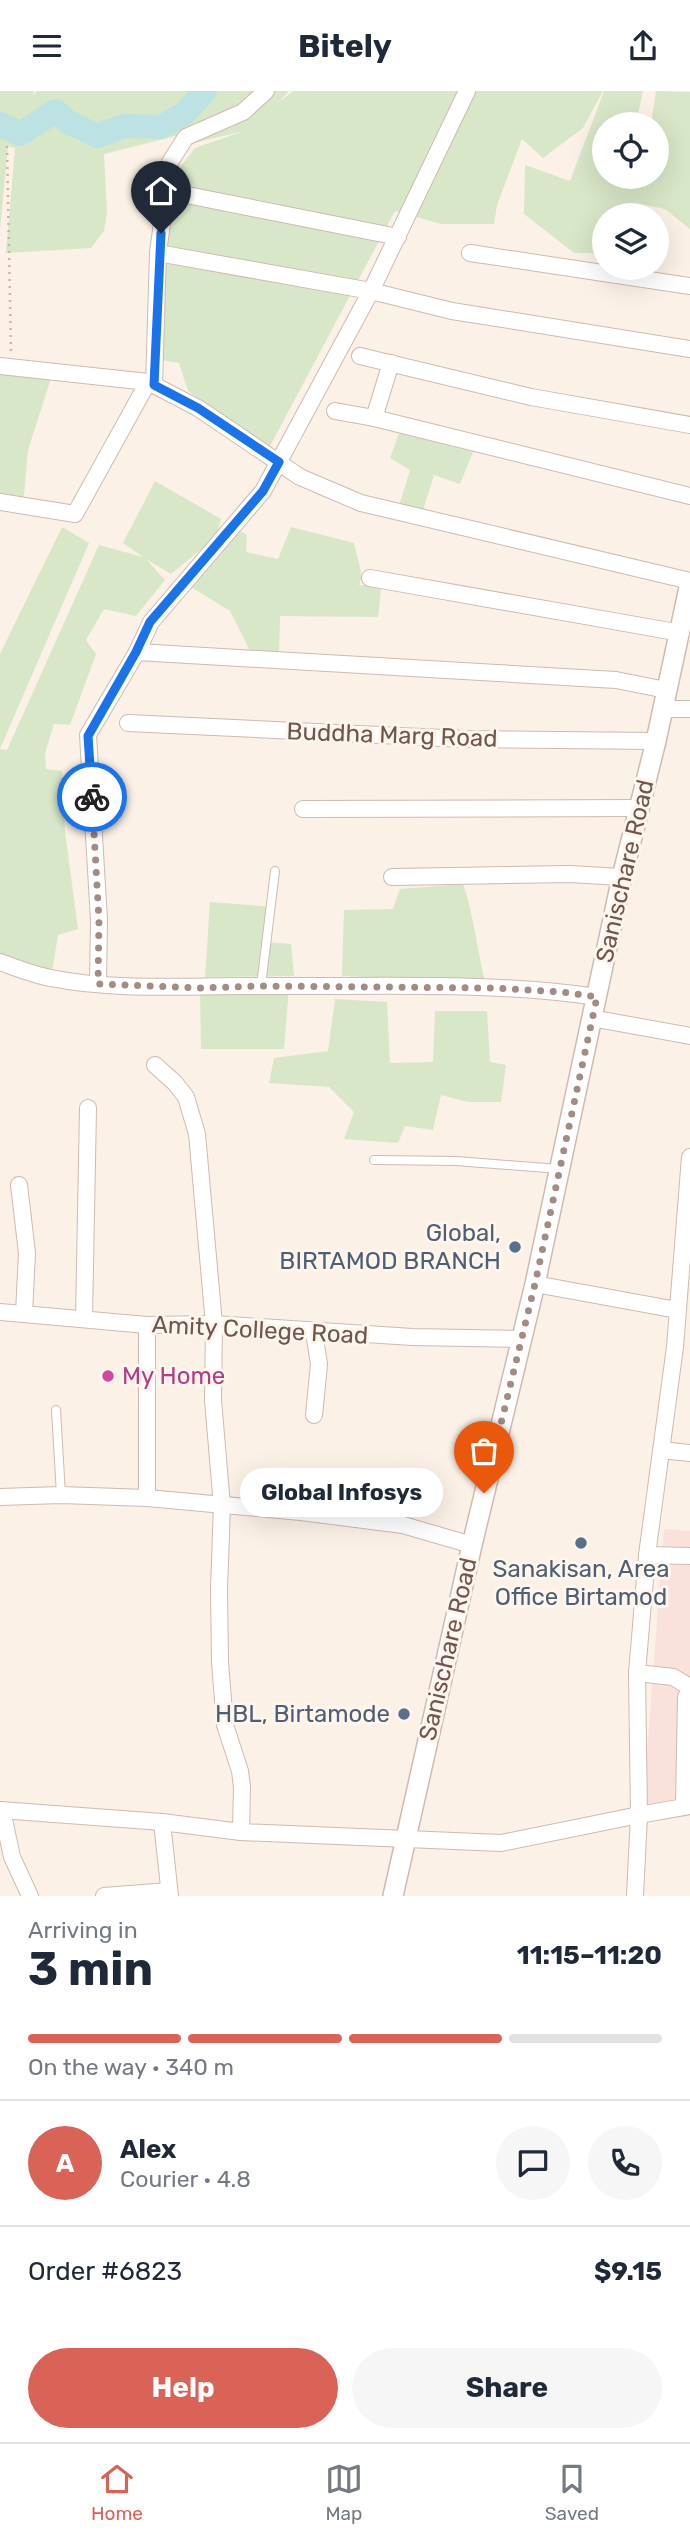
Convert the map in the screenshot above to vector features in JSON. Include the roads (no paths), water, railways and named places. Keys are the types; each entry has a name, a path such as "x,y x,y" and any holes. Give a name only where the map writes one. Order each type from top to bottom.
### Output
{"street":[{"path":"0,502 75,513 151,384 158,253 170,162 186,137 243,112 266,91"},
{"path":"98,984 99,920 88,736 150,622 263,491 371,291 467,91"},
{"path":"167,191 398,237"},
{"path":"158,253 371,291 452,311 690,349"},
{"path":"470,253 690,286"},
{"path":"360,356 531,397 690,425"},
{"path":"374,418 391,363"},
{"path":"6,367 151,384 198,408 300,477 373,506 690,582"},
{"path":"335,411 374,418 690,496"},
{"path":"370,578 681,633"},
{"name":"Sanischare Road","path":"393,1896 472,1545 535,1284 622,877 681,633 690,582"},
{"path":"136,652 616,680 690,709"},
{"name":"Buddha Marg Road","path":"128,723 464,739 656,741"},
{"path":"303,809 638,808"},
{"path":"392,877 569,874 622,877"},
{"path":"0,963 51,978 98,984 200,988 492,988 597,997"},
{"path":"591,1018 690,1036"},
{"path":"155,1065 186,1097 197,1134 214,1324 213,1400 222,1506 219,1589 221,1672 225,1725 240,1771 241,1832"},
{"path":"84,1319 88,1108"},
{"path":"635,1896 639,1815 637,1673 647,1556 661,1450 683,1348 677,1310 690,1157"},
{"path":"19,1185 27,1253 24,1313"},
{"path":"535,1284 677,1310"},
{"name":"Amity College Road","path":"0,1312 147,1325 214,1324 314,1332 520,1339"},
{"path":"147,1325 147,1498"},
{"path":"314,1332 319,1364 314,1415"},
{"path":"661,1450 690,1453"},
{"path":"0,1497 61,1495 147,1498 301,1512 403,1525 472,1545"},
{"path":"647,1556 690,1556"},
{"path":"30,1896 12,1857 1,1810 162,1822 241,1832 501,1843 687,1806 686,1698 690,1687 673,1677 637,1673"},
{"path":"104,1896 170,1894 162,1822"}],"lane":[{"path":"261,986 275,871"},
{"path":"374,1160 456,1161 559,1169"},
{"path":"56,1411 61,1495"}],"waterway":[{"path":"0,124 20,134 55,111 68,122 97,136 125,126 161,127 185,113 205,91"}],"place":[{"name":"Global, BIRTAMOD BRANCH","path":"515,1247"},
{"name":"My Home","path":"108,1376"},
{"name":"Global Infosys","path":"484,1493"},
{"name":"Sanakisan, Area Office Birtamod","path":"581,1543"},
{"name":"HBL, Birtamode","path":"404,1714"}]}
